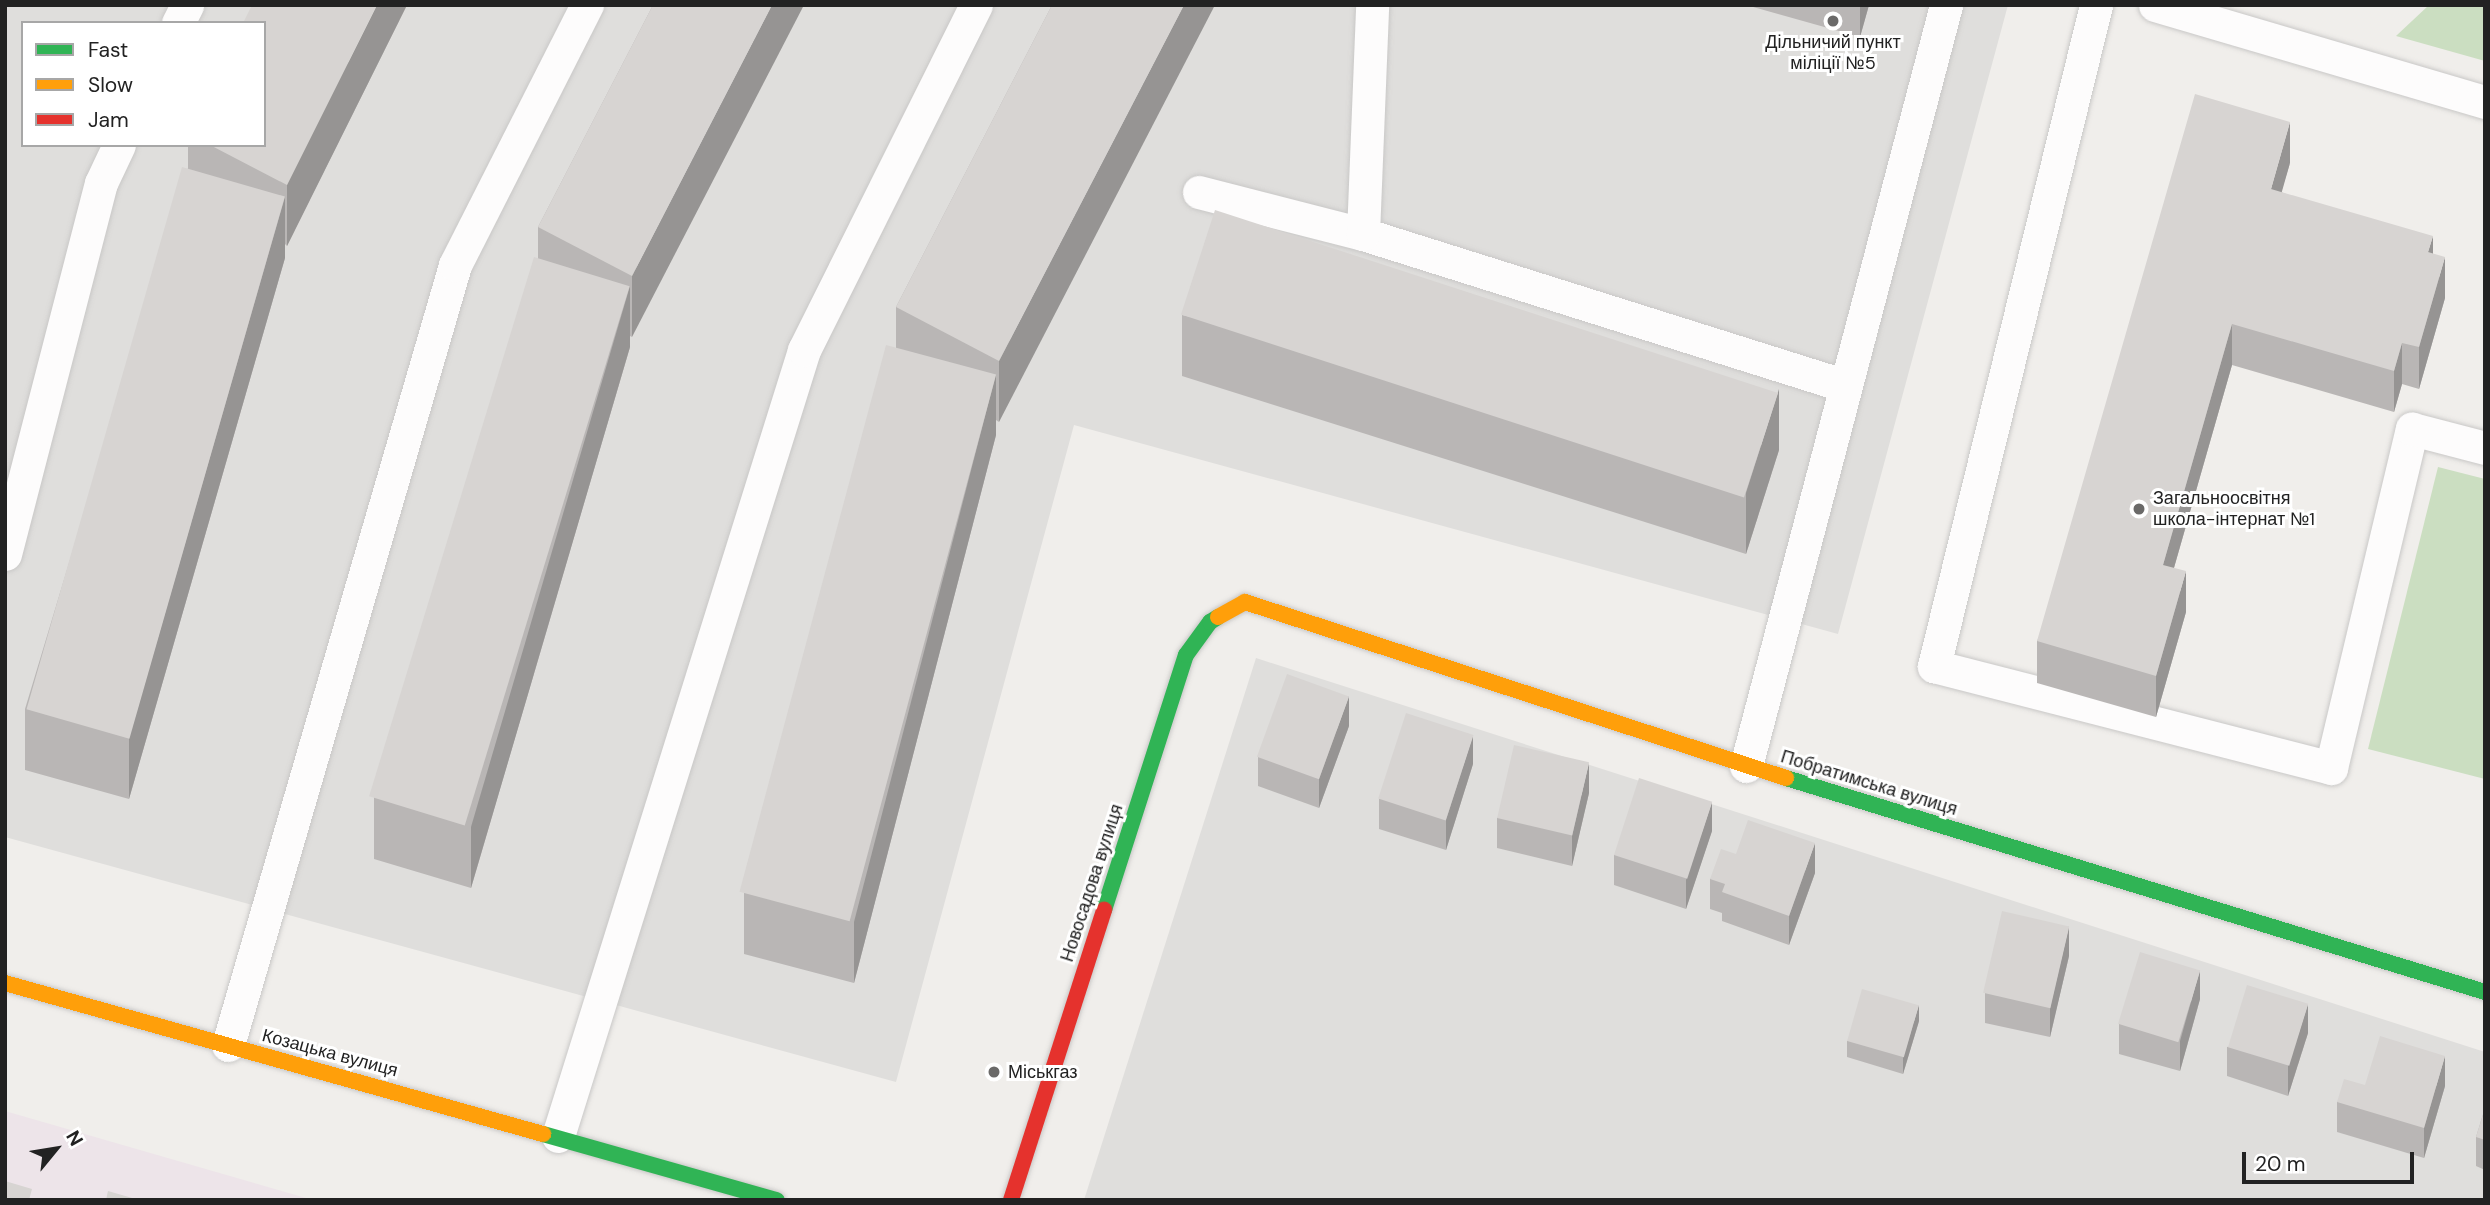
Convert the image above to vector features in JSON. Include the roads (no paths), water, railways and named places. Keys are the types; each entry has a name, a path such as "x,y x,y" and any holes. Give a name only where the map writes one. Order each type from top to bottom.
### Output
{"street":[{"name":"Побратимська вулиця","path":"1245,602 1746,766 2485,992"},
{"name":"Новосадова вулиця","path":"1010,1200 1186,654 1210,622 1245,602"},
{"name":"Козацька вулиця","path":"5,984 644,1160 777,1200"},
{"path":"644,1160 667,1190"}],"lane":[{"path":"179,21 187,5"},
{"path":"228,1045 455,265 587,5"},
{"path":"558,1136 804,350 976,5"},
{"path":"1363,234 1372,5"},
{"path":"1746,766 1946,5"},
{"path":"2096,5 1934,666 2331,768 2412,429 2485,448"},
{"path":"2155,5 2485,102"},
{"path":"5,554 101,183 118,147"},
{"path":"1199,192 1363,234 1846,386"}],"place":[{"name":"Дільничий пункт міліції №5","path":"1833,21"},
{"name":"Загальноосвітня школа-інтернат №1","path":"2139,509"},
{"name":"Міськгаз","path":"994,1072"}]}
